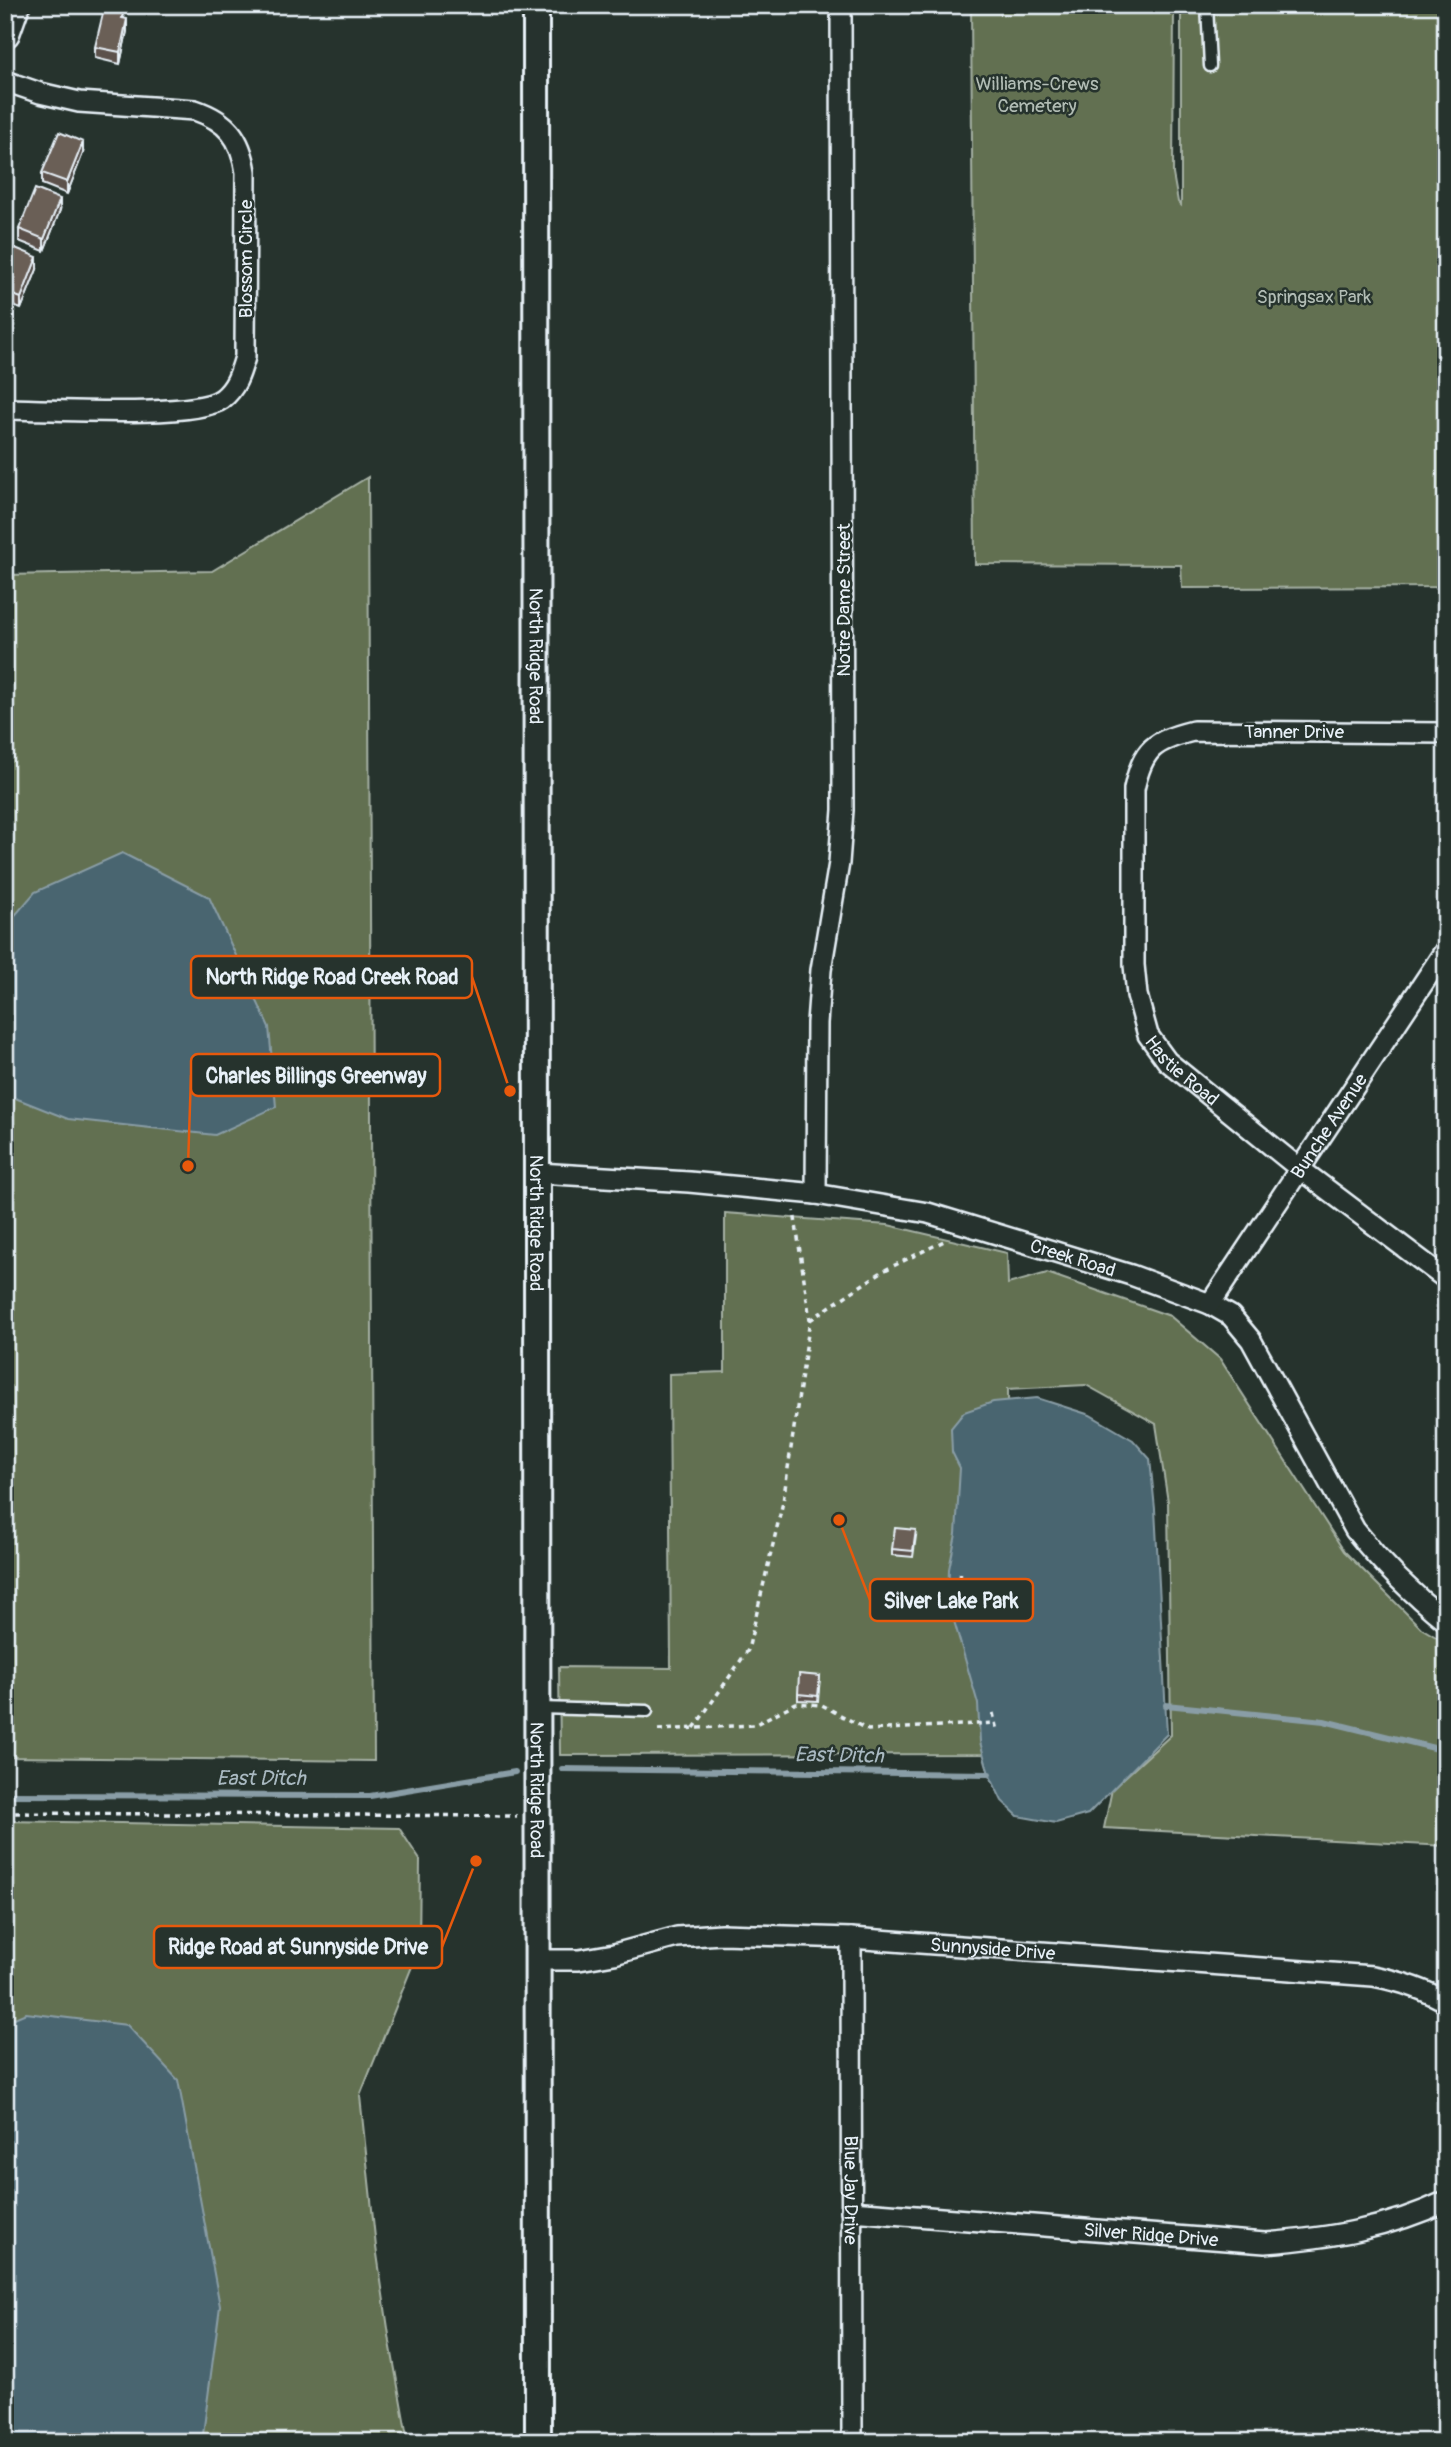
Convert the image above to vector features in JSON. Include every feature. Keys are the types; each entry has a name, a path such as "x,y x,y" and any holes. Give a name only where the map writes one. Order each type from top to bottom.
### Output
{"main road":[{"path":"5,33 16,5"}],"street":[{"name":"North Ridge Road","path":"536,5 538,2442"},
{"name":"Notre Dame Street","path":"816,1194 817,1023 821,970 839,863 843,810 841,5"},
{"name":"Blossom Circle","path":"5,80 40,93 79,102 195,110 211,116 220,121 235,137 243,154 246,172 245,357 233,389 220,401 201,408 168,411 5,409"},
{"name":"Tanner Drive","path":"1148,752 1164,738 1193,731 1446,733"},
{"name":"Hastie Road","path":"1148,752 1134,789 1134,924 1137,995 1149,1035 1167,1060 1300,1169 1446,1279"},
{"name":"Bunche Avenue","path":"1210,1304 1444,958"},
{"name":"Creek Road","path":"538,1173 689,1182 816,1194 928,1213 1131,1275 1210,1304 1231,1316 1251,1340 1355,1530 1402,1583 1446,1622"},
{"name":"Sunnyside Drive","path":"538,1960 579,1960 614,1954 677,1937 721,1934 851,1938 1373,1976 1396,1980 1427,1991 1446,2002"},
{"name":"Blue Jay Drive","path":"851,1938 852,2442"},
{"name":"Silver Ridge Drive","path":"851,2211 1265,2243 1319,2238 1377,2227 1446,2201"}],"lane":[{"path":"1207,5 1210,66"},
{"path":"538,1708 647,1711"}],"path":[{"path":"694,1728 748,1650 783,1502 810,1320 793,1218"},
{"path":"810,1320 883,1271 973,1226"},
{"path":"957,1608 961,1570"},
{"path":"936,1585 959,1588"},
{"path":"658,1730 754,1726 796,1703 821,1705 868,1730 995,1723"},
{"path":"993,1713 997,1731"},
{"path":"5,1813 519,1816"}],"green space":[{"path":"971,5 1174,5 1173,174 1178,202 1181,205 1181,5 1446,5 1446,587 1182,588 1181,565 975,564"},
{"path":"368,477 374,1761 5,1757 5,575 212,571"},
{"path":"725,1213 888,1225 1007,1253 1008,1284 1047,1273 1170,1316 1220,1359 1344,1551 1421,1628 1446,1643 1446,1846 1104,1828 1112,1789 1171,1735 1168,1502 1156,1424 1086,1385 1008,1389 1010,1754 560,1755 559,1667 671,1668 669,1374 725,1372"},
{"path":"5,1821 399,1828 420,1860 419,1949 360,2096 376,2247 408,2442 5,2442"}],"water":[{"path":"122,853 209,897 269,1027 276,1107 215,1135 68,1119 5,1094 5,927 35,892"},
{"path":"1037,1398 1090,1415 1133,1440 1150,1459 1167,1734 1088,1814 1056,1823 1018,1816 1002,1801 989,1774 980,1742 978,1704 948,1600 960,1468 952,1452 951,1428 964,1412 993,1402"},
{"path":"26,2013 127,2025 178,2080 220,2306 202,2442 5,2442 5,2022"}],"building":[{"path":"105,5 124,10 122,18 127,19 120,52 95,47"},
{"path":"59,132 83,142 67,182 42,173"},
{"path":"35,189 60,199 44,239 19,229"},
{"path":"13,247 37,257 21,298 5,292 5,265"},
{"path":"895,1528 916,1530 913,1551 892,1549"},
{"path":"799,1674 820,1676 818,1696 798,1694"}],"waterway":[{"name":"East Ditch","path":"1166,1705 1324,1721 1446,1751"},
{"name":"East Ditch","path":"562,1769 989,1774"},
{"name":"East Ditch","path":"5,1795 370,1796 515,1772"}],"place":[{"name":"North Ridge Road Creek Road","path":"510,1091"},
{"name":"Charles Billings Greenway","path":"188,1166"},
{"name":"Silver Lake Park","path":"839,1520"},
{"name":"Ridge Road at Sunnyside Drive","path":"476,1861"}],"park label":[{"name":"Williams-Crews Cemetery","path":"1037,94"},
{"name":"Springsax Park","path":"1314,296"}]}
